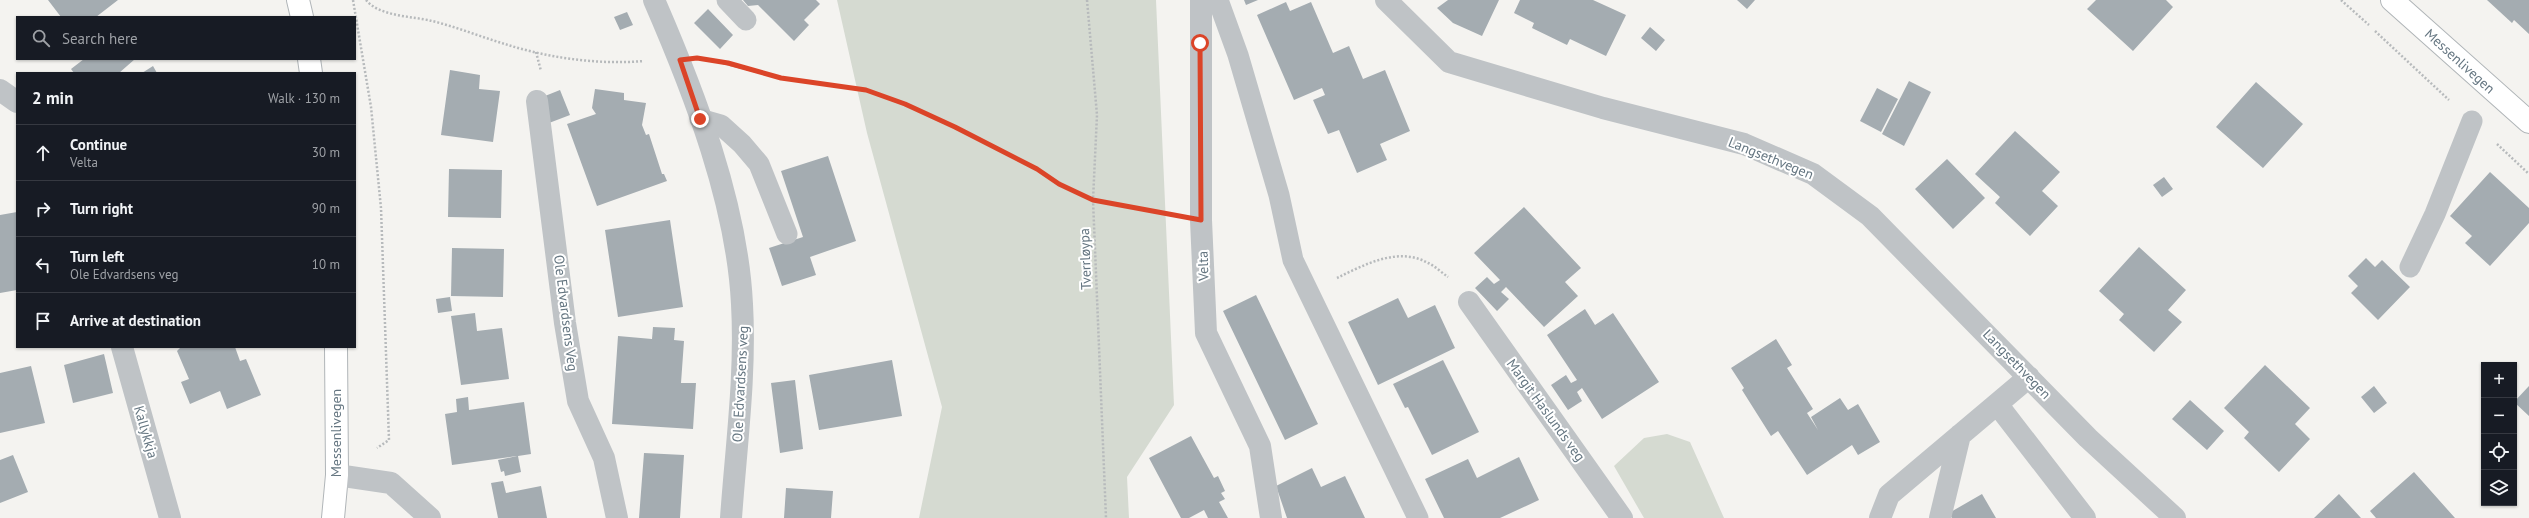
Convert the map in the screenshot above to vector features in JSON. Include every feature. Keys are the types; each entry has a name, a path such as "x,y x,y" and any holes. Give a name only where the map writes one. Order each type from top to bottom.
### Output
{"main road":[{"path":"298,0 302,16"},
{"name":"Messenlivegen","path":"2392,0 2529,122"},
{"path":"309,60 311,72"},
{"name":"Messenlivegen","path":"333,518 337,475 336,348"}],"street":[{"name":"Ole Edvardsens veg","path":"654,0 680,60 720,178 735,242 742,302 744,357 731,518"},
{"name":"Velta","path":"1201,0 1201,220 1206,333 1260,446 1271,518"},
{"name":"Langsethvegen","path":"1386,0 1449,62 1603,108 1744,144 1813,174 1870,216 2088,438 2175,518"},
{"path":"0,90 16,101"},
{"name":"Ole Edvardsens Veg","path":"537,101 565,323 578,401 604,458 617,518"},
{"name":"Margit Haslunds veg","path":"1469,302 1622,518"},
{"name":"Kallykkja","path":"122,348 170,518"},
{"path":"1880,518 1889,495 2029,377"},
{"path":"1997,404 2085,518"},
{"path":"1940,518 1960,435"},
{"path":"337,475 391,483 430,518"}],"lane":[{"path":"727,0 746,20"},
{"path":"1218,0 1238,55 1279,195 1293,260 1418,518"},
{"path":"700,119 721,125 742,144 759,164 787,234"},
{"path":"2410,267 2435,214 2472,121"}],"path":[{"path":"353,0 356,16"},
{"path":"366,0 372,5 392,13 434,21 536,52 623,62 662,58 680,60 697,58 728,63 781,78 866,90 905,104 955,127 1037,169 1059,184 1093,200 1201,220"},
{"name":"Tverrløypa","path":"1086,0 1096,116 1093,200 1106,518"},
{"path":"2341,0 2529,174"},
{"path":"356,18 371,107 380,194 389,440"},
{"path":"1309,293 1370,262 1394,257 1411,258 1428,262 1451,280"}],"shaded area":[{"path":"837,0 1156,0 1174,405 1127,477 1129,518 919,518 942,407 867,133"},
{"path":"1667,434 1690,442 1724,518 1644,518 1614,466 1644,438"}],"building":[{"path":"48,0 118,0 97,16 60,16"},
{"path":"743,0 816,0 820,4 804,20 809,25 794,41 758,5 748,6"},
{"path":"1244,0 1258,0 1246,5"},
{"path":"1448,0 1499,0 1482,36 1453,23 1437,8"},
{"path":"1520,0 1593,0 1626,15 1606,56 1570,39 1567,45 1532,28 1534,23 1514,13"},
{"path":"1737,0 1755,0 1747,9"},
{"path":"2096,0 2166,0 2173,7 2133,51 2087,9"},
{"path":"2487,0 2529,0 2529,34 2514,20 2512,23"},
{"path":"1286,2 1290,11 1311,2 1333,53 1349,46 1363,79 1385,70 1410,131 1380,144 1387,160 1357,173 1339,130 1328,134 1313,100 1325,95 1322,88 1294,100 1257,15"},
{"path":"708,9 733,35 720,49 694,23"},
{"path":"627,12 633,25 620,30 614,17"},
{"path":"1650,27 1665,40 1656,51 1641,38"},
{"path":"83,60 134,60 120,72 73,72 71,69"},
{"path":"153,66 156,72 144,72"},
{"path":"450,70 480,75 479,89 500,91 493,142 441,135"},
{"path":"1909,81 1931,92 1904,146 1882,134"},
{"path":"2256,82 2303,124 2263,168 2216,127"},
{"path":"1877,88 1898,99 1881,132 1860,121"},
{"path":"595,89 624,93 624,100 646,103 642,125 646,135 649,134 662,174 664,174 667,181 597,206 567,124 596,114 592,108"},
{"path":"560,90 570,115 549,123 540,98"},
{"path":"2015,131 2060,172 2042,191 2058,206 2030,236 1995,203 2000,197 1975,174"},
{"path":"828,156 856,241 810,257 816,275 782,286 769,248 803,237 781,171"},
{"path":"1947,159 1985,198 1953,229 1915,189"},
{"path":"449,169 502,170 501,218 448,217"},
{"path":"2490,172 2529,208 2529,223 2490,266 2465,243 2472,236 2450,216"},
{"path":"2164,177 2173,189 2162,197 2153,185"},
{"path":"1524,207 1581,268 1565,282 1578,296 1544,327 1506,287 1501,292 1509,299 1497,311 1475,288 1487,277 1494,284 1500,280 1474,253"},
{"path":"16,212 16,290 0,293 0,215"},
{"path":"670,220 683,307 618,317 605,230"},
{"path":"2139,247 2186,290 2168,310 2182,322 2154,352 2119,320 2124,314 2099,291"},
{"path":"452,248 504,249 503,297 451,296"},
{"path":"2366,258 2375,267 2382,260 2410,287 2378,320 2351,293 2358,286 2348,276"},
{"path":"1256,295 1318,424 1285,440 1223,311"},
{"path":"450,297 452,311 438,313 436,299"},
{"path":"1398,298 1408,318 1435,305 1455,348 1378,385 1348,322"},
{"path":"1585,309 1595,325 1613,313 1659,382 1602,419 1582,388 1577,392 1582,401 1568,410 1551,385 1566,375 1571,383 1577,380 1547,335"},
{"path":"475,313 477,331 502,328 509,379 461,385 451,316"},
{"path":"653,327 675,328 674,340 684,341 681,383 696,383 693,429 612,424 618,336 652,339"},
{"path":"1776,339 1792,365 1787,368 1813,409 1807,413 1818,430 1811,417 1840,398 1848,410 1858,404 1880,442 1858,455 1852,445 1807,475 1778,431 1771,436 1742,390 1744,388 1731,368"},
{"path":"180,348 235,348 240,361 246,359 261,395 227,409 220,391 190,404 181,382 189,379 177,351"},
{"path":"104,354 113,393 73,403 64,365"},
{"path":"892,360 902,416 819,430 809,375"},
{"path":"1443,360 1479,432 1432,455 1408,407 1405,408 1393,384"},
{"path":"2265,365 2310,408 2295,424 2310,439 2279,472 2244,438 2249,432 2224,408"},
{"path":"31,366 45,423 0,433 0,373"},
{"path":"795,380 803,449 780,453 771,383"},
{"path":"2374,386 2387,403 2374,413 2361,397"},
{"path":"2529,386 2529,416 2517,405 2517,399"},
{"path":"468,397 469,410 524,402 531,454 518,456 521,472 505,476 504,471 501,472 498,460 517,456 452,465 445,414 457,412 456,399"},
{"path":"2190,400 2224,431 2207,450 2172,419"},
{"path":"1191,436 1214,478 1218,476 1225,491 1221,493 1225,499 1219,502 1228,518 1208,518 1204,510 1189,518 1181,518 1149,458"},
{"path":"644,453 684,455 680,518 639,518"},
{"path":"13,455 28,492 0,503 0,460"},
{"path":"1519,457 1539,500 1500,518 1444,518 1425,479 1468,459 1477,478"},
{"path":"1312,468 1321,487 1345,476 1365,518 1287,518 1276,486"},
{"path":"2414,472 2455,518 2376,518 2370,511"},
{"path":"503,481 506,493 541,486 547,518 498,518 491,483"},
{"path":"786,488 833,491 831,518 784,518"},
{"path":"1982,494 1996,518 1952,518 1949,513"},
{"path":"2339,494 2361,518 2314,518"}],"route":[{"path":"700,119 680,60 697,58 728,63 781,78 866,90 905,104 955,127 1037,169 1059,184 1093,200 1201,220 1202,116 1200,43"}]}
